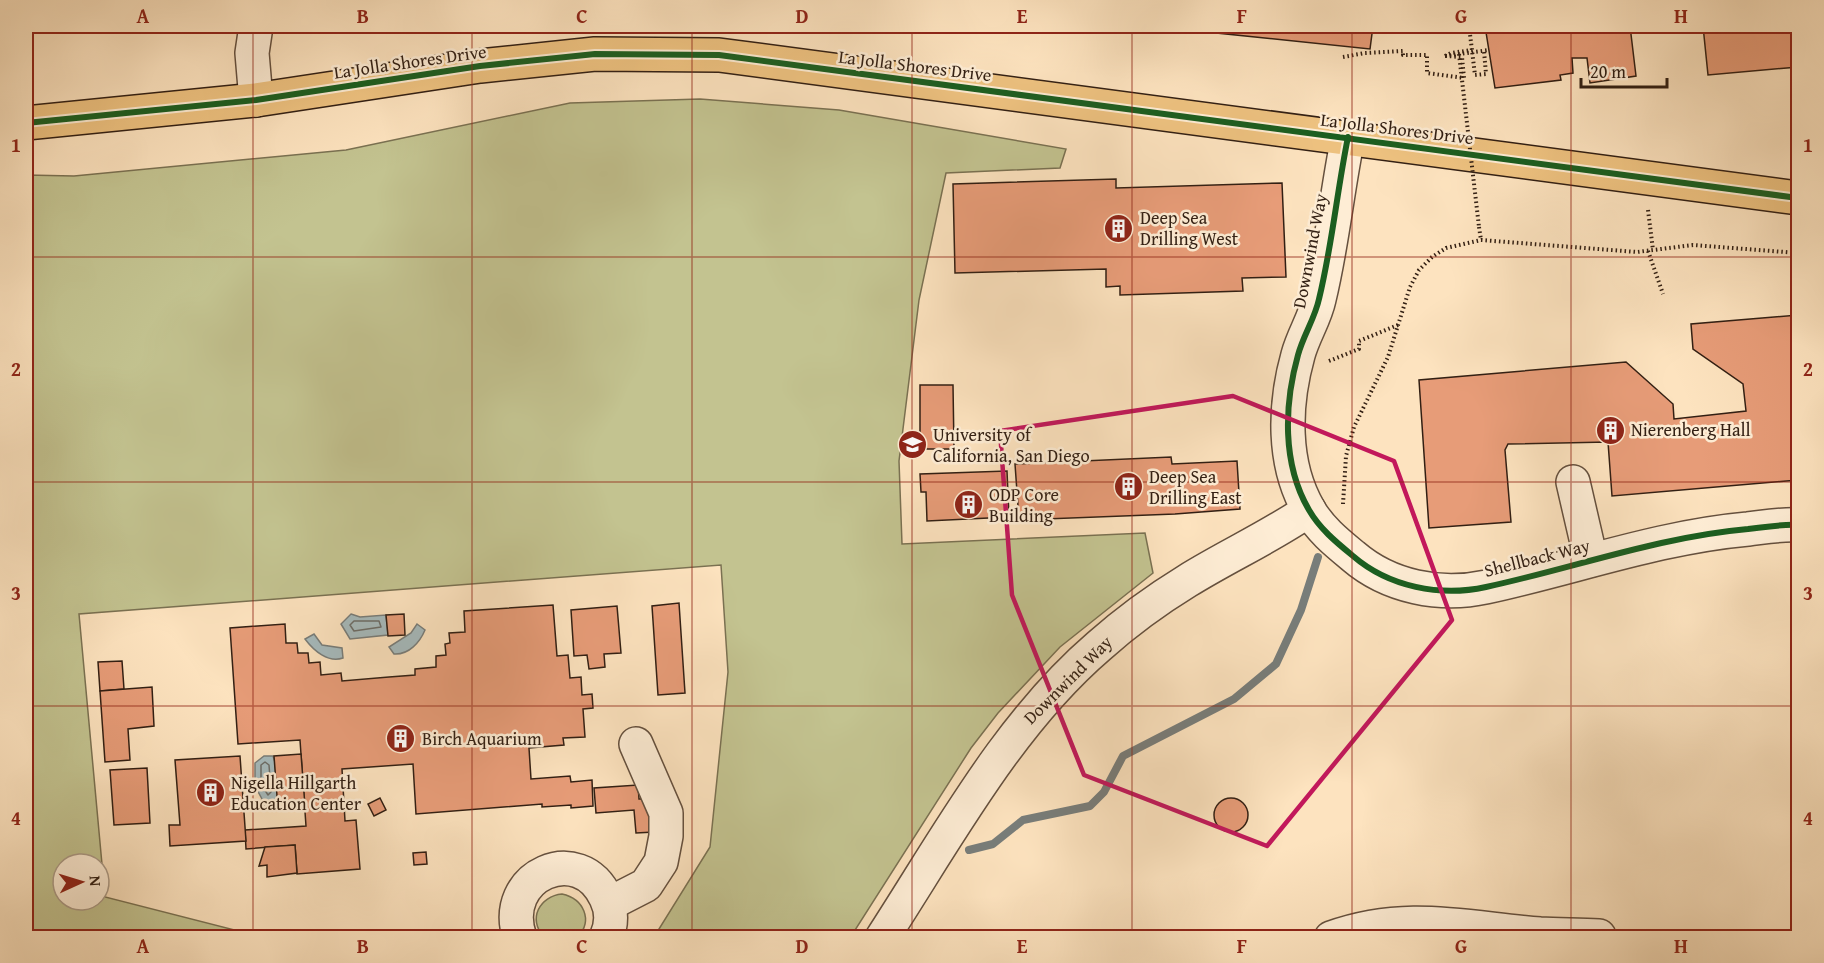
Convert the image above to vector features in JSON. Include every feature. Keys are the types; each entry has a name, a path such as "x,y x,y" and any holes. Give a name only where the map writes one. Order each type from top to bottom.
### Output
{"main road":[{"name":"La Jolla Shores Drive","path":"26,123 256,100 480,66 595,54 719,55 1798,198"}],"street":[{"path":"256,26 252,53 256,100"},
{"name":"Downwind Way","path":"882,938 1017,732 1064,678 1098,646 1147,608 1187,581 1309,510 1291,458 1288,431 1289,393 1298,353 1319,301 1348,137"},
{"path":"1573,482 1591,560"},
{"name":"Shellback Way","path":"1309,510 1329,536 1362,564 1396,582 1433,591 1483,587 1662,541 1707,533 1798,525"},
{"path":"609,904 646,885 661,862 666,836 666,813 636,744"},
{"path":"520,938 516,925 515,908 521,893 531,880 544,872 561,868 576,870 591,878 602,889 609,904 611,918 606,938"},
{"path":"1331,938 1373,926 1429,921 1540,934 1599,936"}],"path":[{"path":"1469,26 1475,75 1486,74 1484,51"},
{"path":"1445,56 1472,50"},
{"path":"1445,56 1489,50"},
{"path":"1343,57 1403,51 1403,55 1426,55 1427,73 1464,78 1462,57 1445,56"},
{"path":"1460,54 1481,240"},
{"path":"1648,209 1651,250 1663,294"},
{"path":"1343,505 1346,456 1354,427 1388,357 1410,287 1419,270 1432,257 1446,248 1481,240 1637,252 1693,245 1798,253"},
{"path":"1324,363 1359,349 1359,340 1399,325"}],"highlighted area":[{"path":"1233,396 1394,461 1452,620 1267,846 1084,775 1012,595 1000,431"}],"green space":[{"path":"700,99 839,110 1066,149 1060,168 946,173 919,300 899,461 902,544 1145,533 1153,573 1060,647 998,713 971,748 850,938 654,937 710,847 728,672 721,565 79,614 101,852 51,852 51,912 111,912 111,899 262,937 26,937 26,175 74,176 346,150 570,103"},
{"path":"562,894 576,900 581,905 585,917 583,930 578,937 544,937 537,923 538,909 548,899"}],"water":[{"path":"351,614 360,617 386,615 388,635 350,639 341,624"},
{"path":"417,624 425,630 420,639 409,650 394,654 389,647 411,633"},
{"path":"314,634 322,645 342,648 343,658 332,659 317,652 305,639"},
{"path":"264,756 273,756 275,762 278,805 270,807 260,803 262,799 255,786 255,763"}],"building":[{"path":"1208,26 1373,26 1370,49 1207,32"},
{"path":"1485,26 1630,26 1636,76 1590,83 1587,58 1572,58 1573,73 1560,75 1561,80 1495,88"},
{"path":"1703,26 1798,26 1798,67 1708,75"},
{"name":"Deep Sea Drilling West","path":"1116,179 1116,188 1282,183 1286,277 1242,278 1243,291 1120,295 1120,286 1106,287 1106,269 955,273 953,184"},
{"name":"Nierenberg Hall","path":"1798,315 1798,480 1612,496 1608,442 1508,444 1505,450 1511,522 1429,528 1419,380 1626,362 1673,404 1674,419 1746,411 1743,384 1693,349 1691,324"},
{"path":"920,385 953,385 954,449 920,449"},
{"name":"Deep Sea Drilling East","path":"1171,457 1172,464 1237,461 1240,509 1019,520 1015,464"},
{"name":"ODP Core Building","path":"1007,471 1009,517 927,521 926,492 921,492 920,474"},
{"path":"679,603 685,693 658,695 652,606"},
{"name":"Birch Aquarium","path":"553,605 557,656 568,655 570,678 581,677 582,695 592,694 593,708 583,709 585,737 563,738 564,745 529,748 531,779 570,776 571,782 592,780 593,806 542,807 542,804 416,814 413,764 342,769 345,821 356,820 360,869 297,874 295,845 246,849 245,830 306,826 300,740 238,744 230,628 285,624 286,643 297,643 298,653 308,653 309,663 320,662 321,675 341,673 342,681 415,675 415,669 436,667 436,656 446,655 445,644 450,643 449,633 465,632 464,611"},
{"path":"617,606 621,653 604,654 605,667 589,669 587,655 574,656 571,610"},
{"path":"404,614 405,635 388,636 386,615"},
{"path":"122,661 124,689 100,691 98,662"},
{"path":"152,687 154,726 128,729 130,760 105,762 100,691"},
{"path":"301,754 305,806 278,809 274,756"},
{"name":"Nigella Hillgarth Education Center","path":"240,756 246,841 170,846 169,825 180,825 175,760"},
{"path":"147,768 150,823 114,825 110,770"},
{"path":"638,785 639,799 652,799 654,832 636,833 634,810 596,813 594,788"},
{"path":"380,798 386,810 374,816 368,804"},
{"path":"1231,798 1243,803 1248,815 1243,827 1231,832 1219,827 1214,815 1219,803"},
{"path":"295,845 297,873 267,877 267,865 259,866 265,847"},
{"path":"426,852 427,864 414,865 413,853"},
{"path":"352,931 352,938 327,938 327,933"}],"waterway":[{"path":"969,850 993,844 1023,820 1090,806 1104,792 1123,756 1234,699 1276,664 1301,610 1318,557"}],"cycle path":[{"path":"26,123 256,100 480,66 595,54 719,55 1798,198"},
{"path":"1348,137 1324,279 1317,306 1298,355 1288,414 1290,454 1300,492 1318,523 1340,546 1367,567 1399,582 1433,590 1451,591 1486,587 1681,539 1715,533 1798,525"}],"place":[{"name":"Deep Sea Drilling West","path":"1119,228"},
{"name":"Nierenberg Hall","path":"1610,430"},
{"name":"University of California, San Diego","path":"912,445"},
{"name":"Deep Sea Drilling East","path":"1128,487"},
{"name":"ODP Core Building","path":"968,505"},
{"name":"Birch Aquarium","path":"401,739"},
{"name":"Nigella Hillgarth Education Center","path":"210,793"}]}
